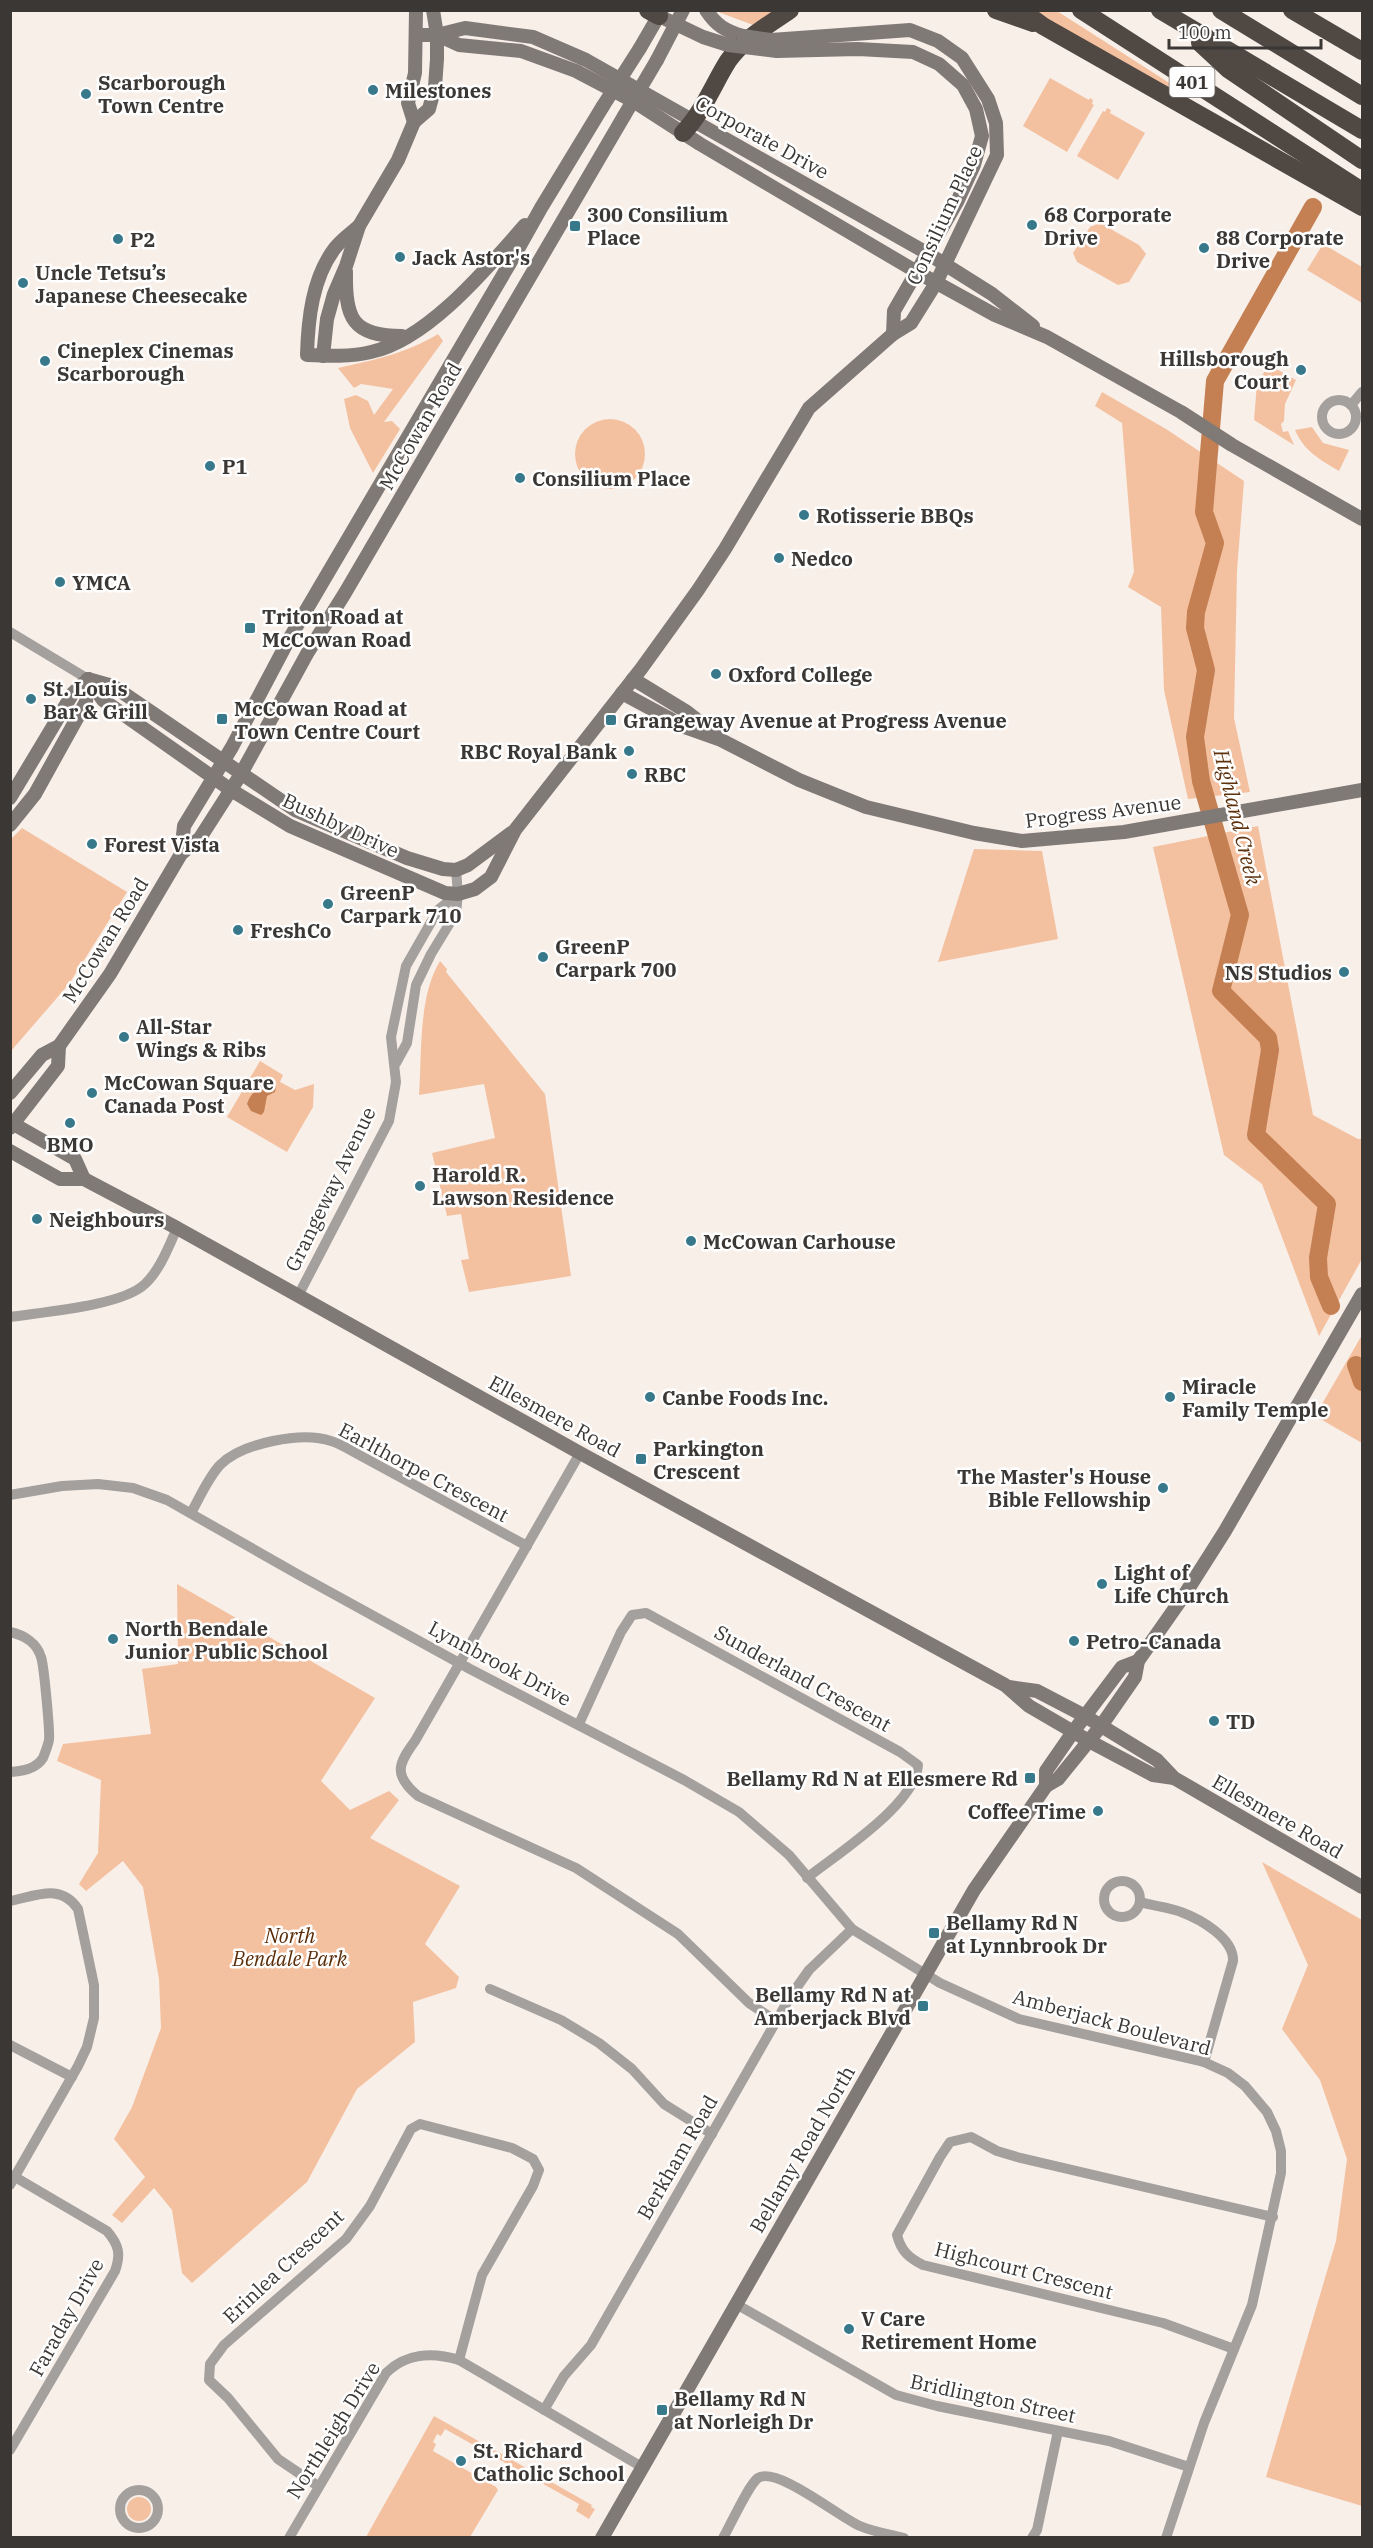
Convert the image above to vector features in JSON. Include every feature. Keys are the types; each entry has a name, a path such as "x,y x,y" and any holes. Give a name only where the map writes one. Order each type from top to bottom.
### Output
{"highway":[{"path":"688,128 729,59 759,31 790,10"},
{"path":"996,10 1043,26"},
{"path":"1021,10 1043,26 1362,207"},
{"name":"401","path":"1081,10 1362,191"},
{"path":"1221,10 1362,96"},
{"path":"1292,10 1362,51"},
{"path":"1316,10 1362,41"},
{"path":"1167,15 1228,69 1362,160"},
{"name":"401","path":"1167,15 1362,130"}],"street":[{"path":"414,122 408,103 415,73 416,10"},
{"path":"323,356 327,319 359,226 398,160 414,122 429,109 435,87 437,35 433,10"},
{"name":"McCowan Road","path":"10,1093 42,1055 58,1046 110,974 181,854 200,838 241,774 308,652 345,593 657,60 683,10"},
{"name":"Consilium Place","path":"622,693 720,557 809,408 893,334 911,322 936,283 997,155 996,123 988,99 962,58 938,41 910,30 774,46 726,31 714,23 706,10"},
{"name":"McCowan Road","path":"181,854 184,826 223,761 288,641 541,208 640,48 656,12"},
{"name":"Consilium Place","path":"656,12 677,24 728,45 913,52 939,64 963,85 976,110 982,136 974,165 957,202 894,311 893,334"},
{"name":"Corporate Drive","path":"416,35 437,35 465,28 533,38 586,60 801,204 936,283 995,315 1047,337 1185,414 1232,445 1362,519"},
{"name":"Corporate Drive","path":"688,128 811,186 927,253 992,294 1047,337"},
{"path":"801,204 811,186"},
{"path":"359,226 334,249 319,279 309,318 307,356 372,352 407,336 434,318 457,297 541,208"},
{"path":"346,266 345,299 350,315 360,327 379,336 407,336"},
{"path":"1351,405 1362,392"},
{"path":"10,632 88,679"},
{"path":"10,798 73,693 88,679"},
{"path":"10,825 35,794 86,702 88,679"},
{"name":"Bushby Drive","path":"88,679 113,686 295,810 399,854 443,869 456,870"},
{"name":"Bushby Drive","path":"88,679 103,700 231,790 290,826 445,893 458,894"},
{"name":"Progress Avenue","path":"633,679 687,712 721,740"},
{"name":"Progress Avenue","path":"622,693 687,728 721,740 799,780 866,807 974,833 1022,841 1124,832 1362,790"},
{"name":"Grangeway Avenue","path":"298,1296 389,1121 396,1082 396,1063 391,1037 406,966 438,910 458,894 475,889 491,877 515,830 622,693"},
{"path":"309,834 315,818"},
{"name":"Grangeway Avenue","path":"396,1063 407,1043 416,985 431,954 456,914 458,894 456,870 470,863 515,830"},
{"path":"392,870 399,854"},
{"name":"McCowan Road","path":"12,1125 58,1066 58,1046"},
{"name":"Ellesmere Road","path":"12,1125 75,1159 84,1179"},
{"name":"Ellesmere Road","path":"10,1151 60,1179 84,1179 177,1228 580,1453 1009,1687 1029,1706 1089,1741 1153,1775 1174,1778"},
{"path":"10,1317 110,1300 135,1291 152,1276 177,1228"},
{"name":"Bellamy Road North","path":"602,2538 974,1890 1046,1786 1058,1779 1101,1726 1135,1677 1138,1661 1225,1531 1362,1294"},
{"name":"Earlthorpe Crescent","path":"191,1513 214,1473 232,1455 256,1445 292,1438 314,1437 331,1440 526,1546"},
{"path":"580,1453 402,1758 400,1771 410,1789 418,1796 555,1857 656,1919 692,1946 748,2003 776,2021"},
{"name":"Lynnbrook Drive","path":"10,1495 85,1483 112,1484 146,1492 191,1513 459,1663 690,1783 739,1812 789,1855 852,1929 925,1974"},
{"name":"Sunderland Crescent","path":"579,1724 621,1632 632,1616 646,1613 900,1752 918,1765 912,1788 898,1804 807,1878"},
{"path":"10,1632 32,1641 41,1656 49,1739 42,1759 36,1765 27,1771 10,1772"},
{"name":"Bellamy Road North","path":"1046,1786 1046,1771 1073,1731 1122,1667 1138,1661"},
{"name":"Ellesmere Road","path":"1009,1687 1038,1691 1085,1716 1157,1760 1174,1778 1362,1887"},
{"path":"10,1901 57,1892 71,1899 78,1909 95,2001 94,2018 87,2047 13,2181"},
{"path":"1140,1902 1183,1912 1224,1940 1233,1951 1233,1961 1204,2062"},
{"name":"Berkham Road","path":"544,2410 564,2376 591,2345 776,2021 809,1970 852,1929"},
{"name":"Amberjack Boulevard","path":"925,1974 963,1995 1019,2019 1204,2062 1228,2073 1245,2086 1267,2112 1276,2131 1281,2151 1281,2173 1252,2305 1189,2467 1166,2538"},
{"path":"490,1989 561,2020 599,2043 632,2069 664,2104 711,2134"},
{"path":"10,2045 72,2077"},
{"name":"Erinlea Crescent","path":"318,2486 278,2459 228,2398 209,2380 210,2364 224,2346 346,2239 370,2206 411,2129 420,2124 512,2148 533,2159 539,2170 534,2186 482,2275 459,2360"},
{"name":"Highcourt Crescent","path":"1234,2349 1163,2323 923,2265 910,2259 900,2247 897,2235 940,2157 951,2142 971,2137 997,2151 1017,2157 1273,2217"},
{"name":"Faraday Drive","path":"10,2451 115,2271 120,2252 116,2241 107,2231 13,2181"},
{"name":"Bridlington Street","path":"736,2304 896,2395 1116,2443 1189,2467"},
{"name":"Northleigh Drive","path":"289,2538 378,2385 393,2366 416,2356 432,2354 459,2360 642,2467"},
{"path":"1032,2538 1036,2530 1058,2431"},
{"path":"723,2538 751,2486 758,2478 767,2475 791,2484 860,2526 904,2538"}],"green space":[{"path":"713,10 776,11 753,25"},
{"path":"1032,11 1057,11 1185,93 1182,97"},
{"path":"1050,78 1089,100 1090,98 1093,100 1094,105 1067,152 1023,126"},
{"path":"1107,108 1111,110 1110,113 1145,133 1118,180 1077,156 1103,111 1105,112"},
{"path":"1100,223 1139,245 1146,254 1129,282 1118,285 1077,262 1073,253 1090,227"},
{"path":"1323,244 1362,267 1362,303 1307,270"},
{"path":"438,334 443,341 384,422 392,421 400,429 373,473 350,428 344,399 356,395 368,401 374,415 393,389 361,384 354,388 338,368 402,351"},
{"path":"1269,365 1296,380 1285,404 1284,421 1281,424 1283,432 1288,431 1294,445 1254,420 1257,383"},
{"path":"1102,392 1166,429 1244,481 1237,571 1234,718 1250,792 1188,799 1164,690 1161,607 1128,587 1134,572 1122,423 1095,406"},
{"path":"610,419 623,422 635,429 642,441 645,454 642,467 635,479 623,486 610,489 597,486 585,479 578,467 575,454 578,441 585,429 597,422"},
{"path":"1312,427 1323,443 1349,450 1339,471 1308,449 1295,430"},
{"path":"1258,826 1313,1115 1362,1139 1362,1259 1319,1336 1262,1184 1224,1155 1153,847"},
{"path":"22,828 127,892 69,984 11,1051 11,839"},
{"path":"974,849 1042,851 1058,939 938,962"},
{"path":"440,961 447,969 446,972 545,1094 571,1276 469,1292 461,1260 469,1259 461,1214 447,1216 432,1153 495,1138 484,1084 419,1095 424,1008 433,975"},
{"path":"260,1061 283,1075 280,1082 295,1090 314,1084 313,1107 287,1152 227,1117"},
{"path":"1362,1335 1362,1443 1315,1416"},
{"name":"North Bendale Park","path":"177,1584 375,1698 321,1781 350,1810 389,1791 399,1800 370,1838 460,1886 425,1944 459,1977 456,1988 413,2002 415,2042 357,2089 307,2182 192,2283 182,2273 172,2210 154,2188 122,2223 112,2215 145,2177 114,2139 132,2107 161,2028 159,1979 143,1887 123,1861 86,1891 79,1884 98,1853 101,1780 57,1761 63,1744 151,1734 142,1669 178,1664"},
{"path":"1262,1862 1362,1920 1362,2506 1266,2477 1336,2241 1347,2159 1320,2080 1282,2029 1308,1965"},
{"path":"434,2416 592,2505 591,2507 595,2509 589,2519 576,2511 579,2504 445,2429 441,2436 437,2434 433,2442 436,2444 433,2451 498,2490 470,2537 366,2537"},
{"path":"139,2497 148,2500 151,2509 148,2518 139,2521 130,2518 127,2509 130,2500"}],"shaded area":[{"path":"273,1083 276,1087 275,1092 267,1096 264,1112 261,1115 251,1111 247,1104 253,1093 260,1087"}],"waterway":[{"name":"Highland Creek","path":"1313,207 1215,381 1204,512 1215,543 1196,612 1195,628 1206,670 1195,737 1201,781 1240,915 1221,991 1268,1038 1270,1050 1256,1135 1327,1204 1318,1258 1319,1277 1331,1306"},
{"name":"Highland Creek","path":"1356,1365 1362,1382"}],"place":[{"name":"Milestones","path":"373,90"},
{"name":"Scarborough Town Centre","path":"86,94"},
{"name":"68 Corporate Drive","path":"1032,225"},
{"name":"300 Consilium Place","path":"575,226"},
{"name":"P2","path":"118,239"},
{"name":"88 Corporate Drive","path":"1204,248"},
{"name":"Jack Astor's","path":"400,257"},
{"name":"Uncle Tetsu’s Japanese Cheesecake","path":"23,283"},
{"name":"Cineplex Cinemas Scarborough","path":"45,361"},
{"name":"Hillsborough Court","path":"1301,370"},
{"name":"P1","path":"210,466"},
{"name":"Consilium Place","path":"520,478"},
{"name":"Rotisserie BBQs","path":"804,515"},
{"name":"Nedco","path":"779,558"},
{"name":"YMCA","path":"60,582"},
{"name":"Triton Road at McCowan Road","path":"250,628"},
{"name":"Oxford College","path":"716,674"},
{"name":"St. Louis Bar & Grill","path":"31,699"},
{"name":"McCowan Road at Town Centre Court","path":"222,719"},
{"name":"Grangeway Avenue at Progress Avenue","path":"611,720"},
{"name":"RBC Royal Bank","path":"629,751"},
{"name":"RBC","path":"632,774"},
{"name":"Forest Vista","path":"92,844"},
{"name":"GreenP Carpark 710","path":"328,904"},
{"name":"FreshCo","path":"238,930"},
{"name":"GreenP Carpark 700","path":"543,957"},
{"name":"NS Studios","path":"1344,972"},
{"name":"All-Star Wings & Ribs","path":"124,1037"},
{"name":"McCowan Square Canada Post","path":"92,1093"},
{"name":"BMO","path":"70,1123"},
{"name":"Harold R. Lawson Residence","path":"420,1186"},
{"name":"Neighbours","path":"37,1219"},
{"name":"McCowan Carhouse","path":"691,1241"},
{"name":"Canbe Foods Inc.","path":"650,1397"},
{"name":"Miracle Family Temple","path":"1170,1397"},
{"name":"Parkington Crescent","path":"641,1459"},
{"name":"The Master's House Bible Fellowship","path":"1163,1488"},
{"name":"Light of Life Church","path":"1102,1584"},
{"name":"North Bendale Junior Public School","path":"113,1639"},
{"name":"Petro-Canada","path":"1074,1641"},
{"name":"TD","path":"1214,1721"},
{"name":"Bellamy Rd N at Ellesmere Rd","path":"1030,1778"},
{"name":"Coffee Time","path":"1098,1811"},
{"name":"Bellamy Rd N at Lynnbrook Dr","path":"934,1933"},
{"name":"Bellamy Rd N at Amberjack Blvd","path":"923,2006"},
{"name":"V Care Retirement Home","path":"849,2329"},
{"name":"Bellamy Rd N at Norleigh Dr","path":"662,2410"},
{"name":"St. Richard Catholic School","path":"461,2461"}]}
